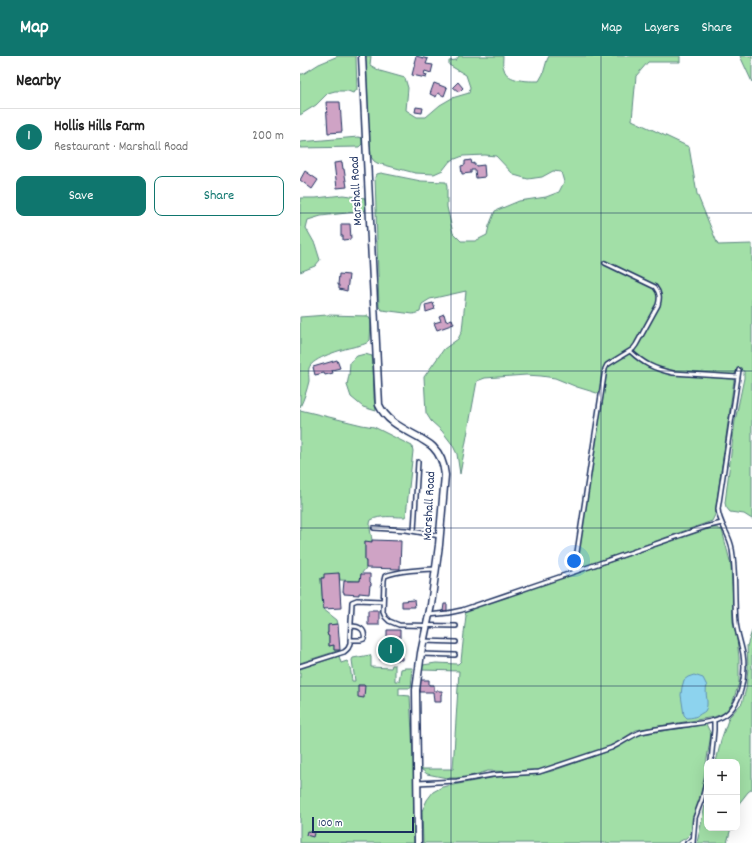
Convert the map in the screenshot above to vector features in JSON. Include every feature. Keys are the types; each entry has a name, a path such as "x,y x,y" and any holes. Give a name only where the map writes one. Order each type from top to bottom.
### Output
{"street":[{"name":"Marshall Road","path":"362,56 380,405 382,411 389,419 432,446 444,465 445,475 436,569 429,615 420,654 416,690 418,843"}],"lane":[{"path":"574,572 605,369 610,362 633,349 641,338 658,305 659,300 659,292 655,287 605,263"},
{"path":"630,350 648,365 663,371 679,374 738,377"},
{"path":"417,782 457,781 492,775 539,772 611,748 641,732 714,720 724,716 734,706 739,697 742,686 744,674 743,656 736,623 732,549 728,533 719,514 719,505 739,370"},
{"path":"414,531 418,462"},
{"path":"429,615 462,610 704,527 722,523"},
{"path":"374,528 414,531 440,536"},
{"path":"436,569 418,570 385,576 383,601 384,615 389,621 399,625 456,626"},
{"path":"300,666 347,650 350,640 352,602 357,600 383,601"},
{"path":"350,640 361,640 364,639 365,636 360,627 351,626"},
{"path":"423,641 456,642"},
{"path":"420,654 455,655"},
{"path":"711,759 714,720"},
{"path":"687,843 693,841 695,818 704,791"}],"green space":[{"path":"338,56 356,57 357,90 353,93 348,91 335,91 328,93 316,105 300,115 300,74 303,74 319,64"},
{"path":"363,56 371,56 370,65 380,71 405,78 408,88 406,110 417,117 426,117 440,105 452,98 469,93 470,87 466,75 449,65 449,61 456,60 459,56 503,56 503,67 509,76 514,79 524,81 539,81 549,56 680,56 680,62 648,62 636,76 632,120 689,147 697,194 718,245 752,244 752,519 744,514 730,512 725,503 735,421 744,378 744,371 739,370 735,373 715,515 712,521 575,570 600,394 555,378 526,375 485,378 477,381 460,474 457,454 452,444 442,431 431,421 426,413 424,377 444,349 458,339 462,331 466,291 430,299 422,304 420,312 413,314 382,310 379,307 375,177 377,174 381,173 421,181 446,182 447,207 453,233 461,241 475,241 487,235 495,211 519,201 546,197 559,192 564,182 561,172 553,171 542,177 528,179 514,175 496,156 463,156 450,161 443,170 434,174 415,173 377,163 371,157"},
{"path":"740,56 752,56 752,82"},
{"path":"358,137 362,138 362,144 359,147 300,148 300,142"},
{"path":"343,195 365,198 367,208 364,211 321,216 308,220 306,228 315,244 320,260 315,266 300,272 300,198"},
{"path":"327,315 368,316 371,321 370,340 363,345 328,354 311,364 309,368 309,381 300,407 300,317"},
{"path":"365,354 372,356 376,411 363,407 351,397 347,385 350,362 357,356"},
{"path":"300,410 374,427 412,446 413,451 406,515 405,517 382,517 371,520 370,528 372,542 365,542 366,568 361,574 360,581 340,580 339,573 321,578 323,609 337,620 338,624 328,625 329,646 334,645 334,650 340,650 300,663"},
{"path":"711,528 722,530 731,565 733,622 739,658 739,683 732,704 724,713 714,717 636,730 612,746 530,772 488,771 464,778 447,778 427,774 421,769 453,769 459,671 422,670 423,665 436,663 458,664 461,661 466,615 464,609 574,572 575,574"},
{"path":"752,631 752,789 740,802 740,759 717,759 721,740 729,717 742,703 746,689 748,668 747,646"},
{"path":"370,655 371,667 391,668 392,665 395,665 395,681 399,681 401,669 413,668 411,688 399,688 399,695 410,696 414,771 414,843 300,843 300,669 339,656 341,663 347,661 350,668 352,681 355,681 353,658"},
{"path":"706,724 711,734 707,759 704,759 704,777 700,802 694,814 692,832 686,838 677,843 423,843 422,811 433,792 442,787 502,776 540,774 552,771 612,750 642,734"},
{"path":"704,810 704,831 730,831 727,843 697,843"}],"water":[{"path":"694,675 703,678 707,686 707,705 704,712 695,717 687,718 684,715 681,695 682,687 684,680"}],"building":[{"path":"416,56 428,59 426,64 433,65 431,73 425,71 424,74 427,75 426,78 412,75"},
{"path":"458,82 463,88 459,92 453,87"},
{"path":"434,83 447,88 444,96 438,93 436,97 430,94"},
{"path":"326,102 340,102 342,132 328,133"},
{"path":"416,107 423,108 422,113 415,112"},
{"path":"471,160 472,164 474,163 476,166 484,165 485,177 476,178 475,170 471,170 471,173 462,174 461,166 465,165 465,161"},
{"path":"342,162 347,187 337,188 334,163"},
{"path":"305,171 318,180 312,189 300,180"},
{"path":"341,224 350,224 351,239 343,240 343,236 341,236"},
{"path":"339,274 349,275 347,291 339,289"},
{"path":"433,303 435,309 426,312 425,305"},
{"path":"444,314 446,321 452,319 454,324 437,330 434,323 441,321 439,316"},
{"path":"337,360 340,368 332,370 333,373 315,375 313,367"},
{"path":"372,540 401,541 400,569 366,568 365,541 372,542"},
{"path":"339,573 341,608 323,609 321,578 324,578 324,574"},
{"path":"361,574 370,574 371,585 369,594 344,594 344,581 360,581"},
{"path":"414,600 415,607 402,607 402,601"},
{"path":"444,604 447,604 447,611 443,611"},
{"path":"368,611 379,611 379,625 368,625"},
{"path":"338,624 340,650 334,650 334,645 329,646 329,636 327,633 328,625"},
{"path":"387,630 400,630 400,639 387,639"},
{"path":"380,646 402,647 402,660 380,660"},
{"path":"420,680 429,680 429,685 434,685 434,691 442,691 441,702 434,702 433,692 420,692"},
{"path":"358,685 365,685 364,698 358,697"},
{"path":"307,831 314,833 313,837 306,835"}],"place":[{"name":"Hollis Hills Farm","path":"391,650"}]}
